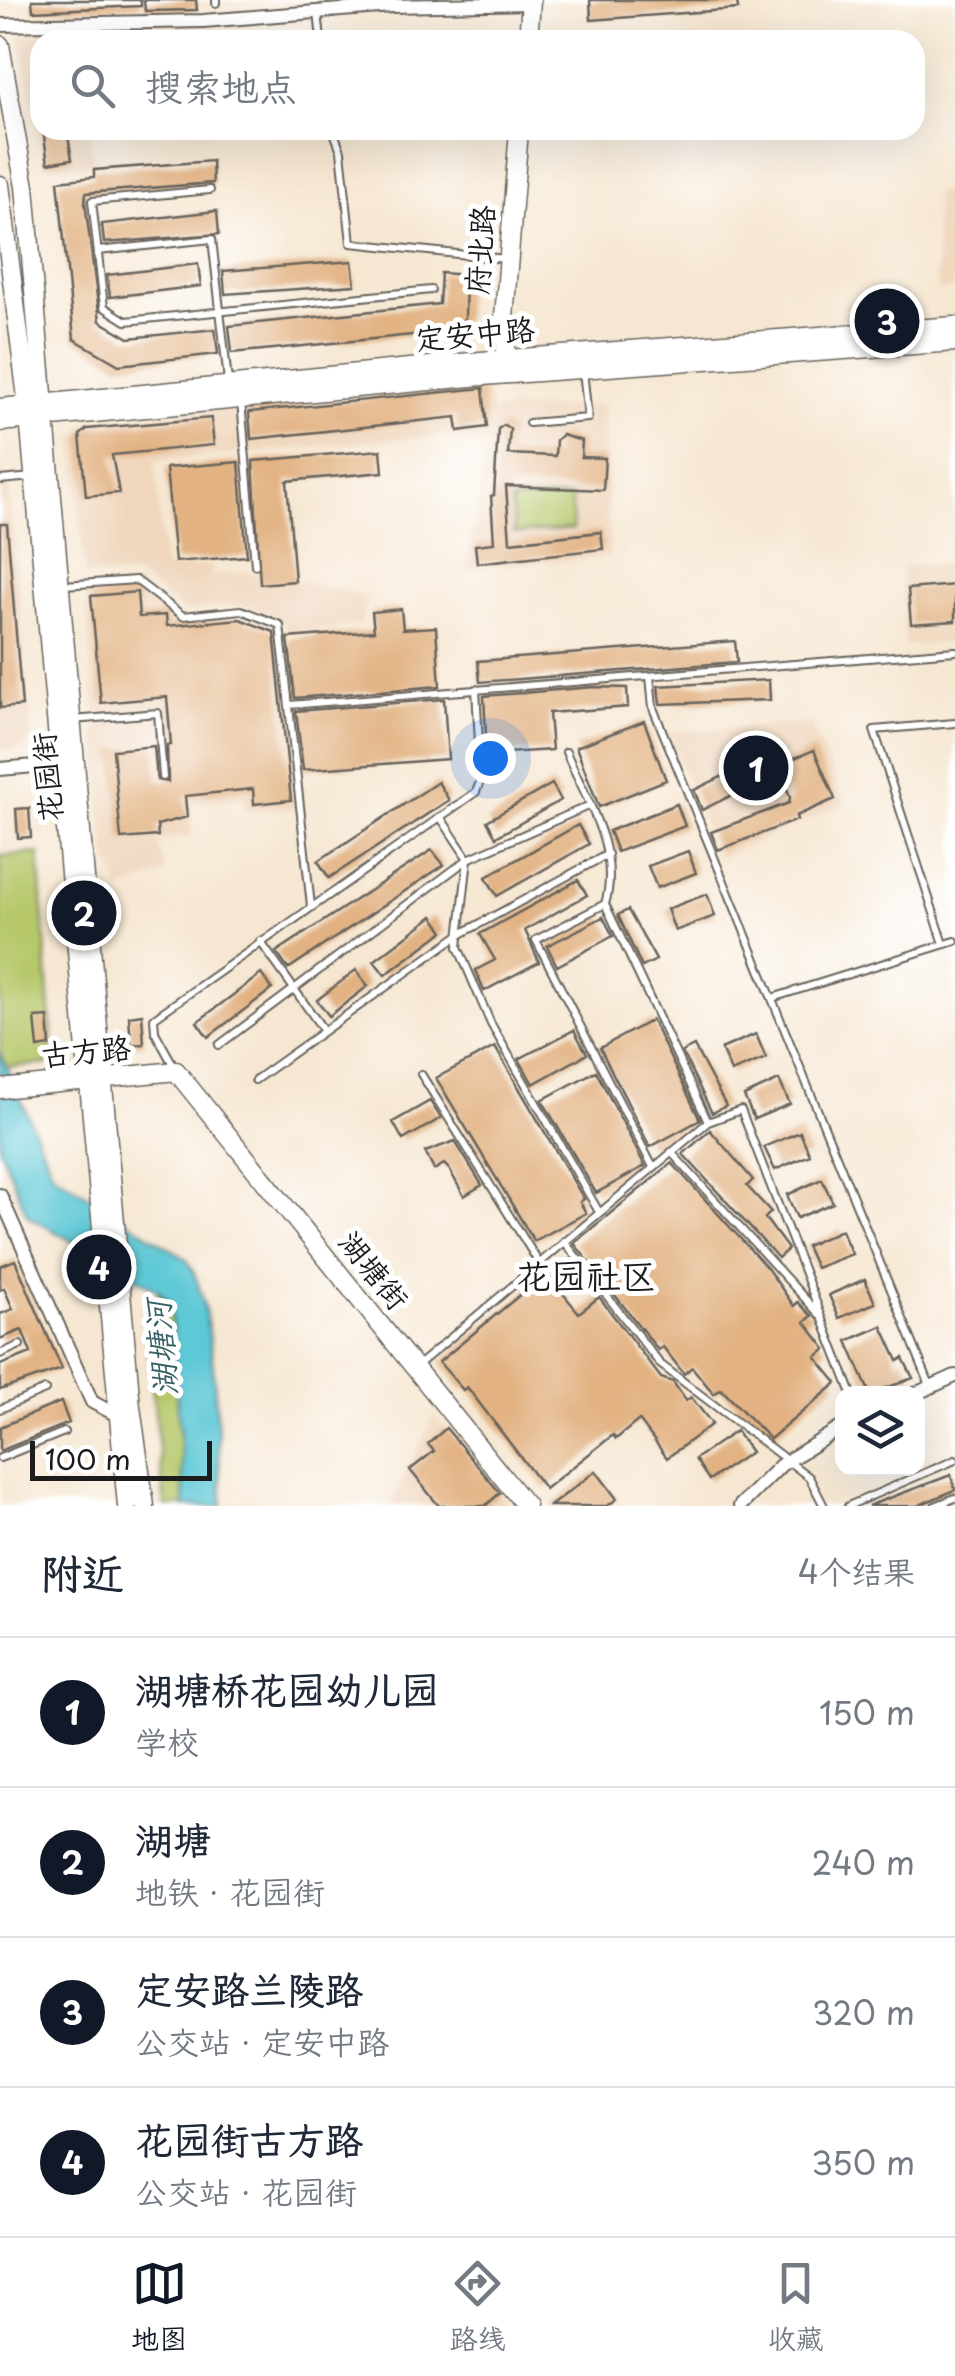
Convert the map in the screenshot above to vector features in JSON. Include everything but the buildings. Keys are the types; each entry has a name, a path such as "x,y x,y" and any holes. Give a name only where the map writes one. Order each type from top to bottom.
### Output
{"main road":[{"path":"529,30 531,1"},
{"name":"花园街","path":"0,45 25,187 38,412 34,477 59,764 116,1286 145,1506"},
{"name":"府北路","path":"507,367 508,260 518,140"},
{"name":"花园街","path":"0,185 62,585 95,1079"},
{"name":"定安中路","path":"0,422 38,412 955,326"},
{"name":"定安中路","path":"507,367 583,369 955,342"},
{"name":"定安中路","path":"0,408 38,412"},
{"name":"古方路","path":"0,1089 176,1071"},
{"name":"湖塘街","path":"176,1071 526,1506"},
{"name":"花园街","path":"116,1286 115,1414 126,1506"}],"street":[{"path":"0,25 202,21 531,1"},
{"path":"0,768 59,764"},
{"path":"0,1195 92,1402 115,1414"},
{"path":"925,1389 955,1376"},
{"path":"740,1506 788,1460 835,1431"}],"lane":[{"path":"318,12 320,30"},
{"path":"336,140 351,243 508,260"},
{"path":"210,190 92,200 104,307 126,321 431,290"},
{"path":"98,251 212,240 255,565"},
{"path":"529,423 588,418 583,369"},
{"path":"0,480 34,477"},
{"path":"62,585 136,580 183,616 241,610 280,625 312,906"},
{"path":"289,705 955,651"},
{"path":"650,676 653,708 931,1386"},
{"path":"176,1071 155,1032 154,1018 476,792 481,779 476,689"},
{"path":"71,720 158,713 163,777"},
{"path":"944,944 874,730 955,723"},
{"path":"566,752 608,854 613,879 605,904 708,1122"},
{"path":"219,1045 468,860 588,806"},
{"path":"441,818 468,860 458,947 490,1024 599,1212"},
{"path":"255,1080 460,935 608,854"},
{"path":"605,904 536,940 653,1168"},
{"path":"260,941 324,1031"},
{"path":"772,998 955,941"},
{"path":"421,1074 539,1262"},
{"path":"414,1368 708,1122 742,1110 849,1386"},
{"path":"672,1152 822,1317"},
{"path":"564,1241 660,1364 809,1477 824,1506"},
{"path":"0,1354 20,1345"},
{"path":"0,1409 45,1390"},
{"path":"0,1458 64,1432"},
{"path":"848,1506 955,1460"},
{"path":"935,1506 955,1498"}],"shaded area":[{"path":"30,35 30,88 20,36"},
{"path":"40,140 91,140 94,163 45,167"},
{"path":"955,191 955,289 937,290 934,192"},
{"path":"487,385 493,419 495,411 603,404 610,556 466,569 488,444 445,435 155,460 164,569 211,565 212,575 256,572 258,586 302,582 368,597 361,625 285,633 305,808 246,811 244,798 190,802 192,836 157,839 166,872 120,890 105,848 85,588 138,586 183,621 241,615 285,632 285,624 242,605 183,611 136,575 85,576 74,437 88,422"},
{"path":"0,457 10,492 32,736 25,748 0,750"},
{"path":"955,563 955,642 906,645 900,567"},
{"path":"810,723 845,804 718,858 668,732"},
{"path":"434,1416 511,1506 390,1506"}],"green space":[{"path":"571,497 573,529 514,534 511,501"},
{"path":"39,853 53,1054 48,1064 6,1067 0,1052 0,856"},
{"path":"158,1290 172,1310 185,1506 165,1506 148,1348"}],"water":[{"path":"0,1052 53,1173 186,1259 196,1280 210,1340 223,1506 185,1506 170,1302 158,1290 28,1216 0,1149"}],"place":[{"name":"定安路兰陵路","path":"887,321"},
{"name":"湖塘桥花园幼儿园","path":"756,768"},
{"name":"湖塘","path":"84,913"},
{"name":"花园街古方路","path":"99,1267"}],"district":[{"name":"花园社区","path":"586,1277"}],"water label":[{"name":"湖塘河","path":"162,1348"}]}
